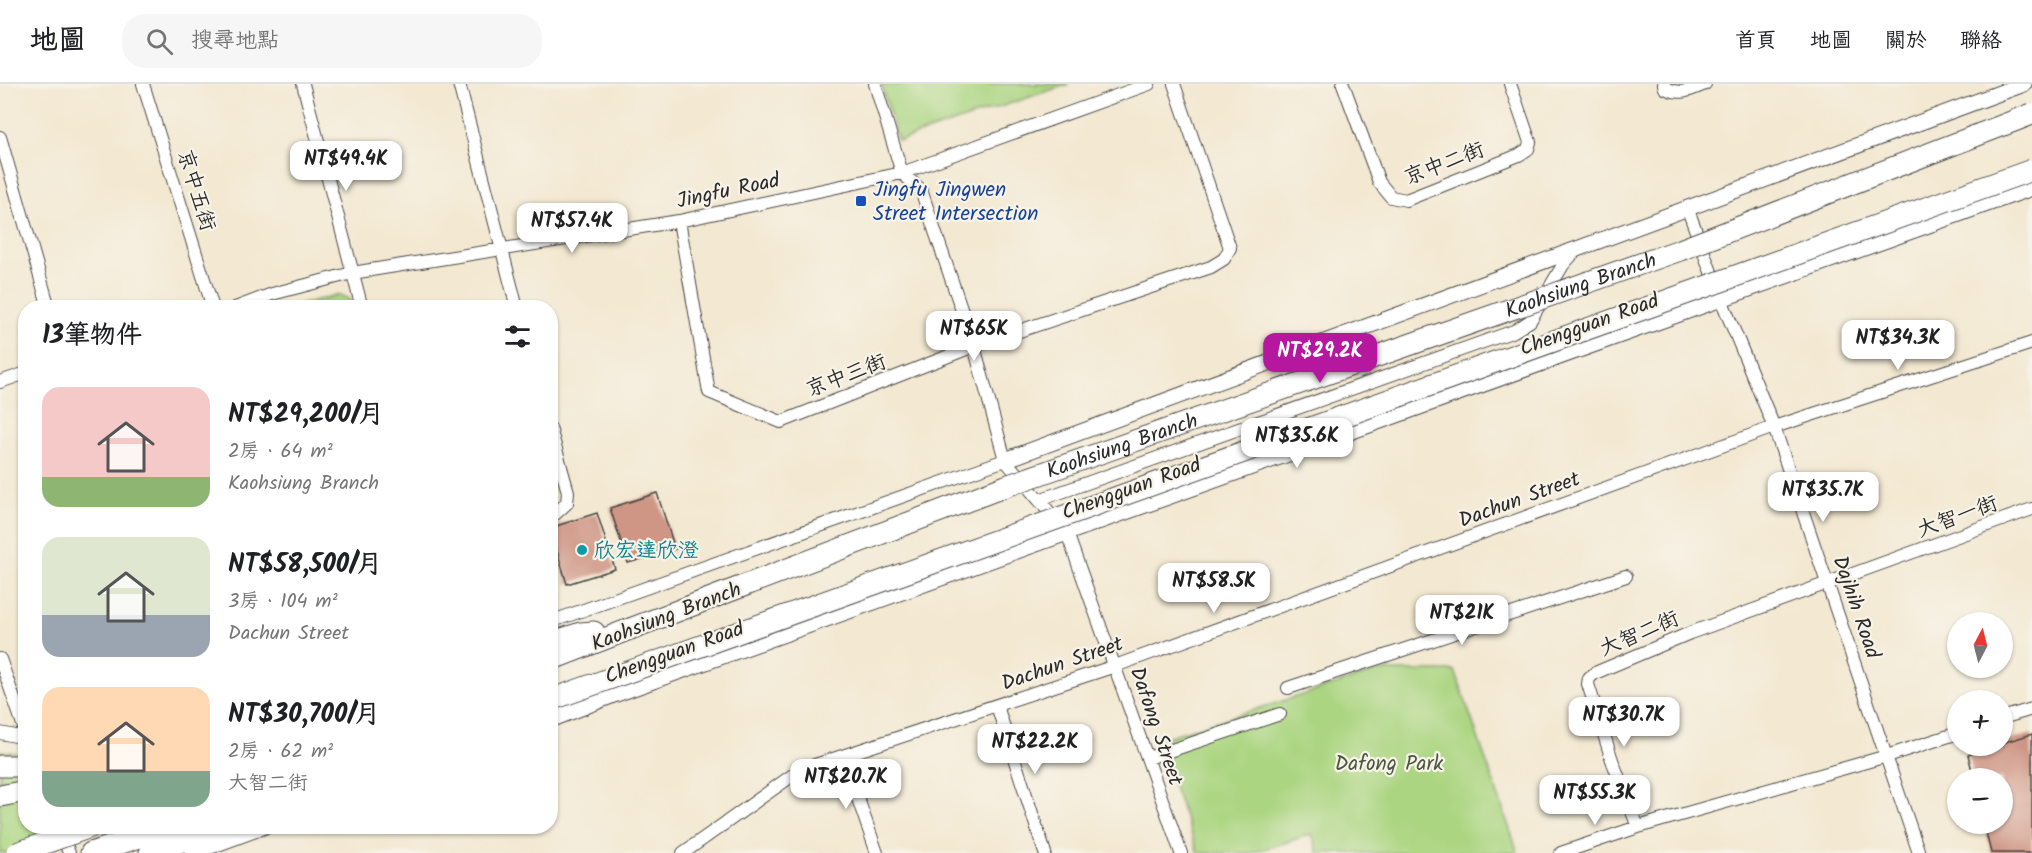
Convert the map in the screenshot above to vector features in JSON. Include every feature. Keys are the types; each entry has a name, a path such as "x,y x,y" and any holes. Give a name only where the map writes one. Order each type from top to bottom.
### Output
{"highway":[{"name":"Kaohsiung Branch","path":"558,657 1006,486 1680,250 2032,114"},
{"name":"Kaohsiung Branch","path":"558,697 2032,170"},
{"path":"558,640 581,633 630,629"},
{"path":"0,766 18,766"},
{"path":"0,796 18,793"},
{"path":"17,853 70,834"},
{"path":"91,853 149,834"},
{"path":"150,853 201,834"}],"street":[{"name":"京中五街","path":"143,84 210,300"},
{"path":"303,84 360,300"},
{"path":"459,84 515,300"},
{"path":"875,84 902,173 921,190 974,346 1005,459"},
{"name":"Jingfu Road","path":"256,300 352,273 679,221 902,173 1149,84"},
{"name":"京中三街","path":"679,221 709,392 781,422 974,346 1211,267 1224,259 1230,248 1174,84"},
{"name":"京中二街","path":"1343,84 1379,182 1391,197 1406,200 1519,155 1528,149 1530,142 1510,84"},
{"path":"1664,84 1665,88 1674,93 1686,92 1705,84"},
{"path":"558,619 1005,459 2024,84"},
{"path":"0,137 47,300"},
{"name":"Chengguan Road","path":"558,717 2032,188"},
{"name":"Dajhih Road","path":"1687,207 1721,299 1774,427 1919,853"},
{"path":"1039,500 1514,331 1530,321 1563,264 1580,246"},
{"path":"1774,427 2032,343"},
{"path":"0,381 18,376"},
{"name":"Dachun Street","path":"683,853 800,770 1115,666 1774,427"},
{"path":"558,456 568,492 567,503 558,511"},
{"name":"Dafong Street","path":"1005,459 1067,533 1181,853"},
{"name":"大智一街","path":"1828,584 2032,509"},
{"path":"1288,688 1626,576"},
{"name":"大智二街","path":"1638,827 1609,749 1588,684 1589,678 1594,673 1690,633 1828,584"},
{"path":"0,659 18,710"},
{"path":"997,706 1045,853"},
{"path":"2013,714 2032,708"},
{"path":"1148,758 1280,714"},
{"path":"0,733 18,736"},
{"path":"1562,853 1638,827 1887,756 1947,737"},
{"path":"843,756 877,853"},
{"path":"62,834 69,853"},
{"path":"192,853 243,834"}],"green space":[{"path":"881,84 1069,84 898,141"},
{"path":"337,295 350,300 318,300"},
{"name":"Dafong Park","path":"1379,671 1455,671 1518,853 1318,853 1312,834 1252,853 1198,853 1157,740"},
{"path":"0,751 16,753 18,759 18,834 44,834 51,853 0,853"}],"building":[{"name":"欣宏達欣澄","path":"657,493 675,549 628,563 610,508"},
{"name":"欣宏達欣澄","path":"597,513 615,569 567,584 558,554 558,525"},
{"path":"2032,734 2032,853 1991,853 1986,834 2013,834 2013,768 1971,768 1968,756 2013,756 2013,740"}],"place":[{"name":"Jingfu Jingwen Street Intersection","path":"861,201"},
{"name":"欣宏達欣澄","path":"582,550"}]}
